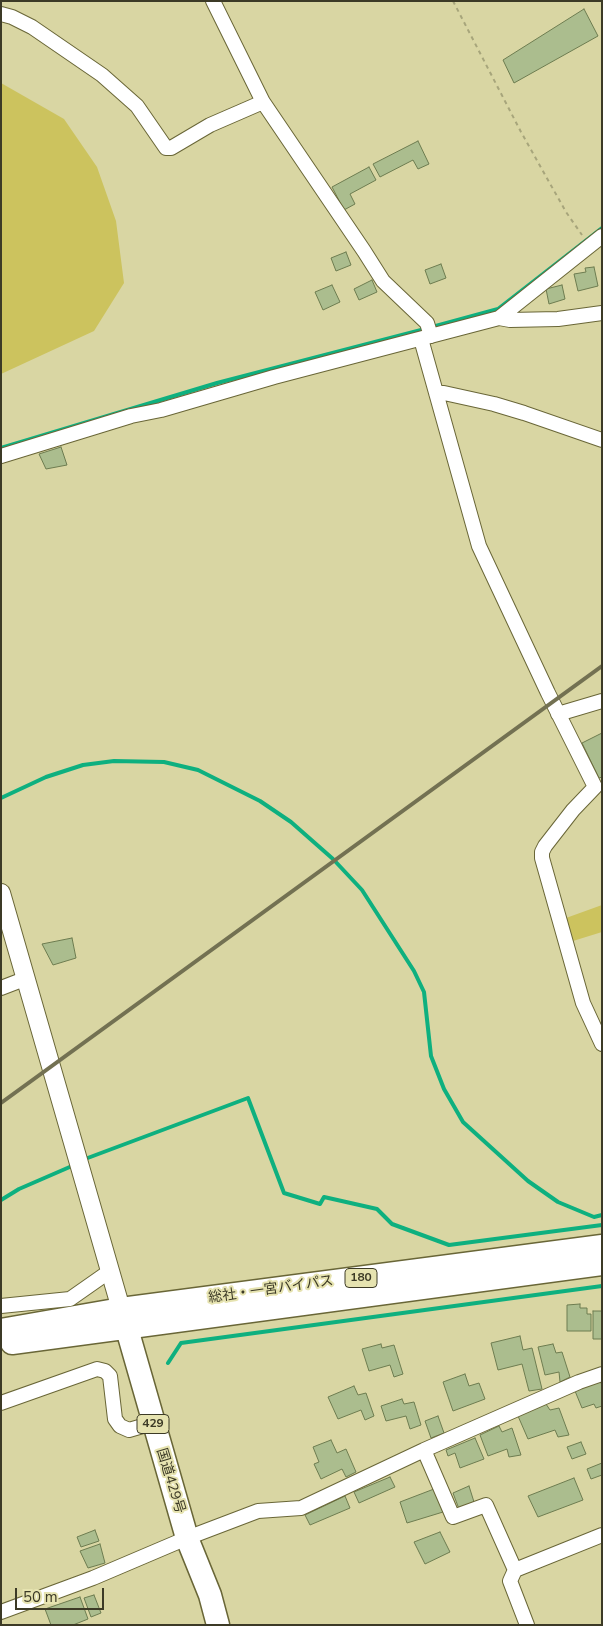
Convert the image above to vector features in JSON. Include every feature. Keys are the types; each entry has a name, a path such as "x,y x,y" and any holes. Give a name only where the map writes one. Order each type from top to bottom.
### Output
{"highway":[{"name":"総社・一宮バイパス","path":"1,1344 124,1319 602,1246"},
{"name":"総社・一宮バイパス","path":"1,1330 124,1319 602,1264"},
{"name":"国道429号","path":"124,1319 187,1538 210,1594 218,1625"},
{"name":"国道429号","path":"187,1538 196,1602 203,1625"}],"street":[{"path":"212,1 263,102 364,251 382,281 427,332 436,393 479,546 558,714 595,787 573,810 545,846 542,858 583,1003 602,1044"},
{"path":"1,14 32,27 102,75 137,106 166,148 171,148 210,125 263,102"},
{"path":"499,318 602,236"},
{"path":"1,456 131,416 161,410 427,332 499,318 510,320 558,319 602,313"},
{"path":"436,393 444,393 517,410 602,440"},
{"path":"558,714 602,701"},
{"path":"1,893 124,1319"},
{"path":"1,988 27,978"},
{"path":"1,1306 70,1299 110,1271"},
{"path":"1,1403 97,1369 105,1370 110,1376 116,1419 120,1426 129,1430 153,1423"},
{"path":"1,1612 93,1578 187,1538 258,1511 302,1508 424,1450 579,1382 602,1374"},
{"path":"424,1450 453,1517 486,1505 515,1570"},
{"path":"527,1625 510,1581 515,1570 602,1535"}],"path":[{"path":"453,1 521,132 566,212 582,236"}],"shaded area":[{"path":"1,83 64,119 97,167 116,221 124,283 94,331 1,374"},
{"path":"602,905 602,932 573,941 566,918"}],"building":[{"path":"584,9 598,36 514,83 503,60"},
{"path":"418,141 429,164 418,169 413,160 380,177 373,164"},
{"path":"369,167 376,180 350,194 355,204 344,210 332,187"},
{"path":"346,252 351,265 336,271 331,258"},
{"path":"441,264 446,278 430,284 425,270"},
{"path":"594,267 598,286 578,291 574,274 586,272 585,268"},
{"path":"372,280 377,292 359,300 354,289"},
{"path":"332,285 340,302 323,310 315,292"},
{"path":"562,285 565,299 549,304 546,289"},
{"path":"61,447 67,465 46,469 39,454"},
{"path":"602,733 602,777 599,778 582,743"},
{"path":"72,938 76,958 53,965 42,944"},
{"path":"580,1304 580,1308 587,1308 587,1314 591,1314 591,1331 567,1331 567,1305"},
{"path":"593,1311 602,1311 602,1339 593,1339"},
{"path":"520,1336 523,1350 532,1348 542,1389 529,1391 522,1364 498,1370 491,1343"},
{"path":"381,1344 382,1348 394,1345 403,1374 394,1377 390,1365 369,1371 362,1349"},
{"path":"553,1344 556,1353 562,1352 570,1377 560,1382 559,1372 545,1375 538,1347"},
{"path":"465,1374 469,1386 479,1383 485,1399 453,1411 443,1382"},
{"path":"600,1381 602,1385 602,1406 596,1408 594,1404 582,1408 575,1391"},
{"path":"354,1386 358,1395 366,1393 374,1416 365,1420 361,1410 338,1419 328,1397"},
{"path":"402,1399 404,1404 414,1402 421,1425 410,1429 406,1416 386,1421 381,1406"},
{"path":"546,1404 550,1410 559,1408 569,1435 558,1437 555,1430 528,1439 518,1416"},
{"path":"438,1416 444,1433 431,1438 425,1421"},
{"path":"499,1426 502,1432 512,1428 521,1455 509,1457 507,1449 488,1456 480,1435"},
{"path":"475,1438 484,1459 460,1468 455,1453 448,1456 446,1450"},
{"path":"331,1440 337,1453 346,1449 356,1472 346,1477 342,1469 321,1479 314,1464 319,1462 313,1447"},
{"path":"581,1442 586,1454 572,1459 567,1447"},
{"path":"602,1463 602,1475 591,1479 587,1469"},
{"path":"390,1477 395,1487 359,1503 354,1492"},
{"path":"574,1478 583,1500 538,1517 528,1496"},
{"path":"469,1486 474,1502 459,1509 453,1493"},
{"path":"434,1489 443,1512 407,1523 400,1502"},
{"path":"345,1496 350,1508 310,1525 305,1515"},
{"path":"95,1530 99,1541 81,1547 77,1537"},
{"path":"440,1532 450,1552 425,1564 414,1542"},
{"path":"100,1544 105,1563 88,1568 80,1551"},
{"path":"94,1595 101,1613 91,1617 84,1598"},
{"path":"80,1597 88,1619 73,1625 51,1625 45,1609"}],"waterway":[{"path":"432,327 498,309 602,228"},
{"path":"1,448 217,383 425,329"},
{"path":"1,798 46,777 83,765 114,761 164,762 198,770 260,801 291,822 333,859 362,890 414,971 424,992 431,1056 444,1089 463,1122 528,1181 558,1202 594,1217 602,1215"},
{"path":"85,1159 248,1098 284,1193 320,1204 324,1197 377,1209 392,1224 449,1245 602,1225"},
{"path":"1,1200 19,1189 72,1166"},
{"path":"168,1363 181,1343 602,1286"}],"railway":[{"path":"1,1103 602,666"}]}
